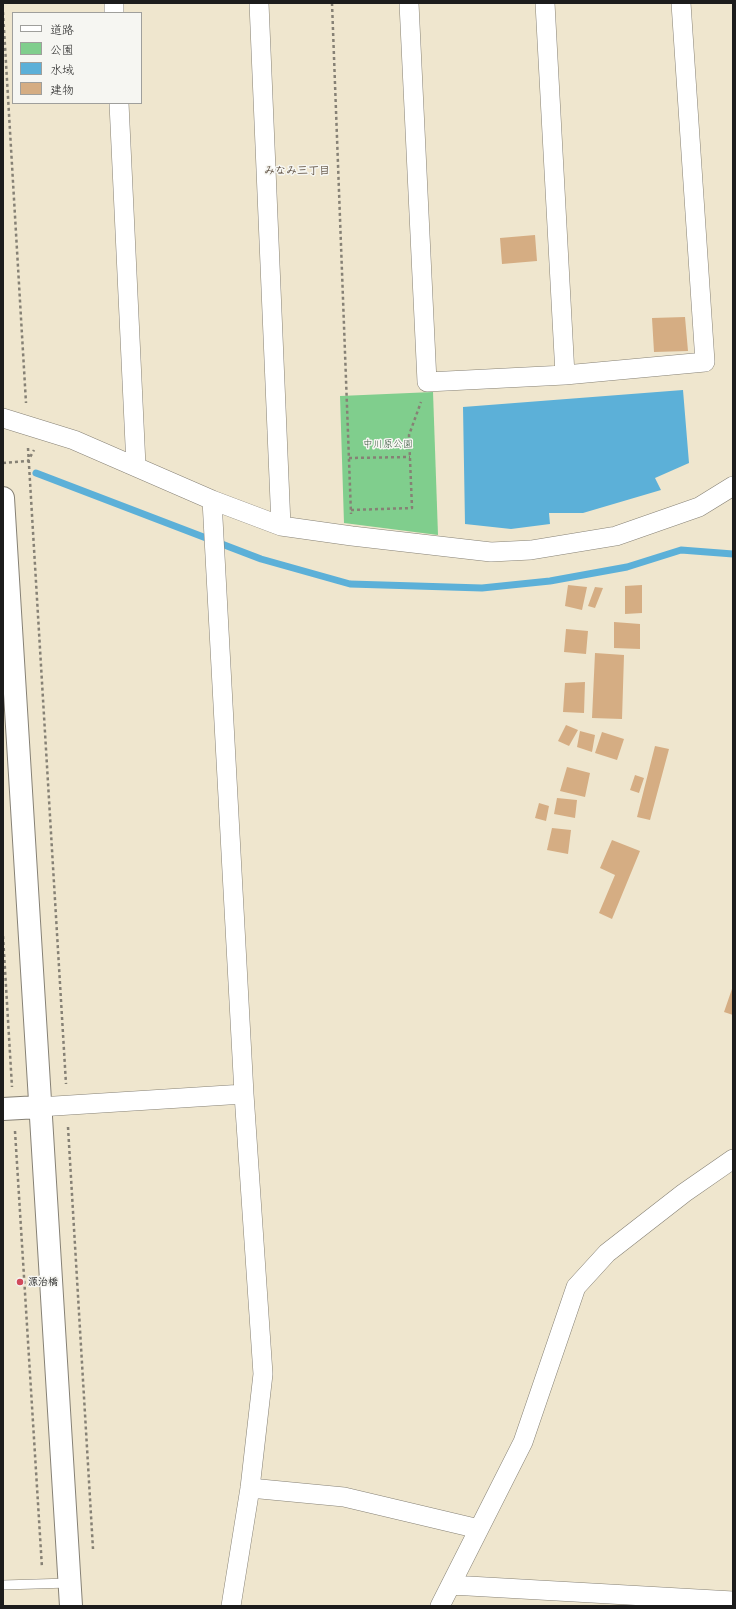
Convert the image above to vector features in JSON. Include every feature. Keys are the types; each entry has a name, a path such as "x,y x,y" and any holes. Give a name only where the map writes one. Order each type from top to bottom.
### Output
{"street":[{"path":"260,3 281,526"},
{"path":"409,3 427,382 565,375 706,362 681,3"},
{"path":"545,3 565,375"},
{"path":"119,104 136,466"},
{"path":"3,418 74,440 212,500 281,526 352,536 491,552 531,550 616,536 699,507 733,486"},
{"path":"3,498 71,1606"},
{"path":"212,500 244,1094 263,1374 250,1488 231,1606"},
{"path":"8,1108 244,1094"},
{"path":"440,1606 523,1442 576,1287 607,1253 684,1193 733,1159"},
{"path":"250,1488 344,1497 479,1529"},
{"path":"451,1585 733,1601"}],"lane":[{"path":"3,1585 69,1583"}],"path":[{"path":"332,3 352,536"},
{"path":"3,12 93,1550"},
{"path":"351,510 412,508 409,434 427,382"},
{"path":"349,458 410,457"},
{"path":"3,936 8,1108 43,1583"}],"green space":[{"name":"中川原公園","path":"433,392 438,535 344,523 340,396"}],"water":[{"path":"683,390 689,463 655,478 661,490 583,513 549,513 550,524 511,529 465,524 463,407"}],"building":[{"path":"535,235 537,261 502,264 500,238"},
{"path":"685,317 688,351 654,352 652,318"},
{"path":"568,585 587,587 582,610 565,606"},
{"path":"642,585 642,613 625,614 625,586"},
{"path":"595,587 603,588 595,608 588,606"},
{"path":"614,622 640,624 640,649 614,648"},
{"path":"566,629 588,631 586,654 564,652"},
{"path":"595,653 624,655 622,719 592,718"},
{"path":"585,682 584,713 563,712 565,683"},
{"path":"566,725 578,730 569,746 558,741"},
{"path":"580,731 595,735 592,752 577,747"},
{"path":"602,732 624,739 617,760 595,753"},
{"path":"655,746 669,749 650,820 637,817"},
{"path":"567,767 590,773 585,797 560,791"},
{"path":"635,775 644,778 639,793 630,790"},
{"path":"557,798 577,800 575,818 554,814"},
{"path":"539,803 549,806 546,821 535,818"},
{"path":"552,828 571,830 568,854 547,850"},
{"path":"612,840 640,851 612,919 599,913 615,875 600,868"},
{"path":"733,986 733,1015 724,1012"}],"waterway":[{"path":"36,473 261,559 350,584 482,588 550,581 627,567 681,550 733,554"}],"place":[{"name":"源治橋","path":"20,1282"}],"district":[{"name":"みなみ三丁目","path":"297,171"}]}
